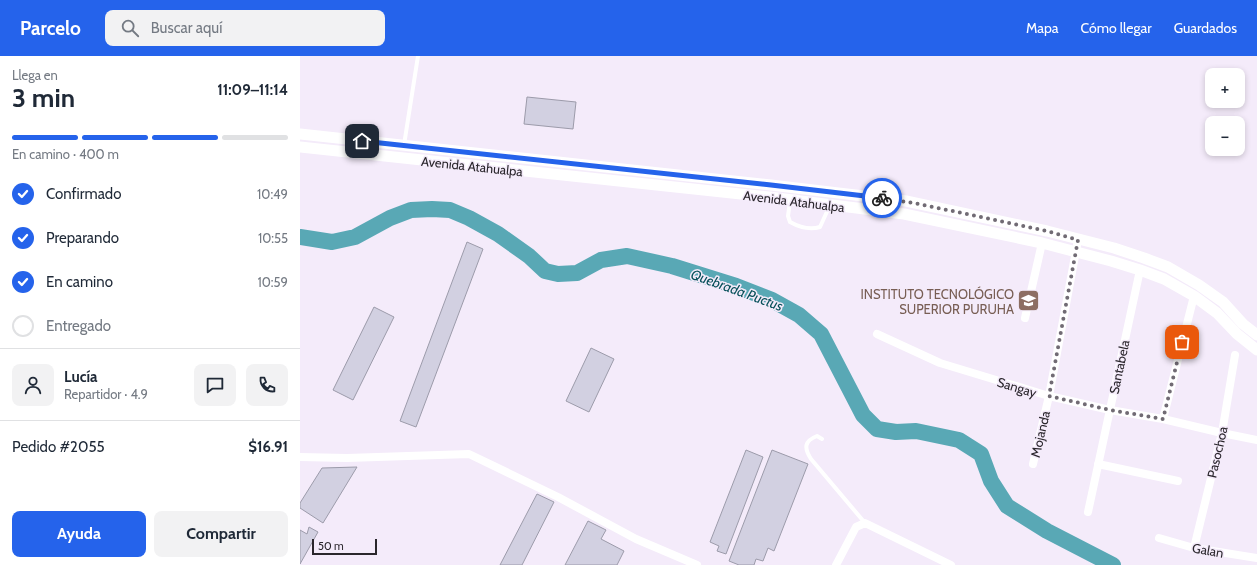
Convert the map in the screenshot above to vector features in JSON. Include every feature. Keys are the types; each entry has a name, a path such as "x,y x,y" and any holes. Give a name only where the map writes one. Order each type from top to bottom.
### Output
{"main road":[{"name":"Avenida Atahualpa","path":"300,134 701,177 906,201 1047,231 1114,248 1168,267 1199,285 1223,302 1243,324 1257,335"},
{"path":"346,152 348,139"},
{"name":"Avenida Atahualpa","path":"300,147 700,190 904,214 1042,243 1111,261 1140,270 1164,280 1194,296 1217,313 1237,334 1257,350"},
{"path":"581,177 582,164"},
{"path":"700,190 701,177"},
{"path":"834,206 840,193"},
{"path":"954,225 956,212"}],"street":[{"name":"Mojanda","path":"1033,464 1049,396 1078,240"},
{"path":"1025,318 1042,243"},
{"name":"Santabela","path":"1088,512 1140,270"},
{"path":"1163,419 1194,296"},
{"name":"Sangay","path":"877,334 940,363 1049,396 1257,440"},
{"name":"Pasochoa","path":"1194,548 1222,433 1235,355"},
{"path":"300,457 347,458 468,454 558,497 636,539 697,565"},
{"path":"1098,464 1178,481"},
{"path":"836,565 856,527 865,523 951,565"},
{"name":"Galan","path":"1159,538 1194,548 1257,558"}],"lane":[{"path":"404,145 418,56"},
{"path":"791,187 788,216 790,222 797,226 814,229 820,227 834,206"},
{"path":"822,439 817,436 810,439 806,445 807,452 811,459 865,523"}],"building":[{"path":"527,97 576,102 573,129 524,124"},
{"path":"467,242 483,249 416,427 400,421"},
{"path":"374,307 394,317 353,400 333,390"},
{"path":"591,348 614,359 589,412 566,401"},
{"path":"746,450 763,457 726,554 717,551 719,546 710,542"},
{"path":"772,450 808,464 774,551 768,548 763,561 756,559 754,565 739,565 729,561"},
{"path":"357,467 323,523 300,508 300,503 322,468"},
{"path":"537,494 554,502 522,565 500,565"},
{"path":"588,521 606,530 601,539 624,551 617,565 565,565"},
{"path":"309,527 318,532 300,564 300,530 307,534"}],"waterway":[{"name":"Quebrada Puctus","path":"300,237 332,242 355,237 390,218 411,210 450,210 469,218 498,234 529,256 545,271 558,274 577,273 601,260 627,256 672,266 736,286 772,300 799,315 821,334 863,415 877,429 896,432 916,431 959,440 981,454 991,481 1007,506 1047,531 1113,565"}],"way so far":[{"path":"882,198 906,201 1047,231 1078,240 1049,396 1110,410 1163,419 1182,342"}],"place":[{"name":"INSTITUTO TECNOLÓGICO SUPERIOR PURUHA","path":"1029,301"}],"route":[{"path":"362,141 882,198"}]}
